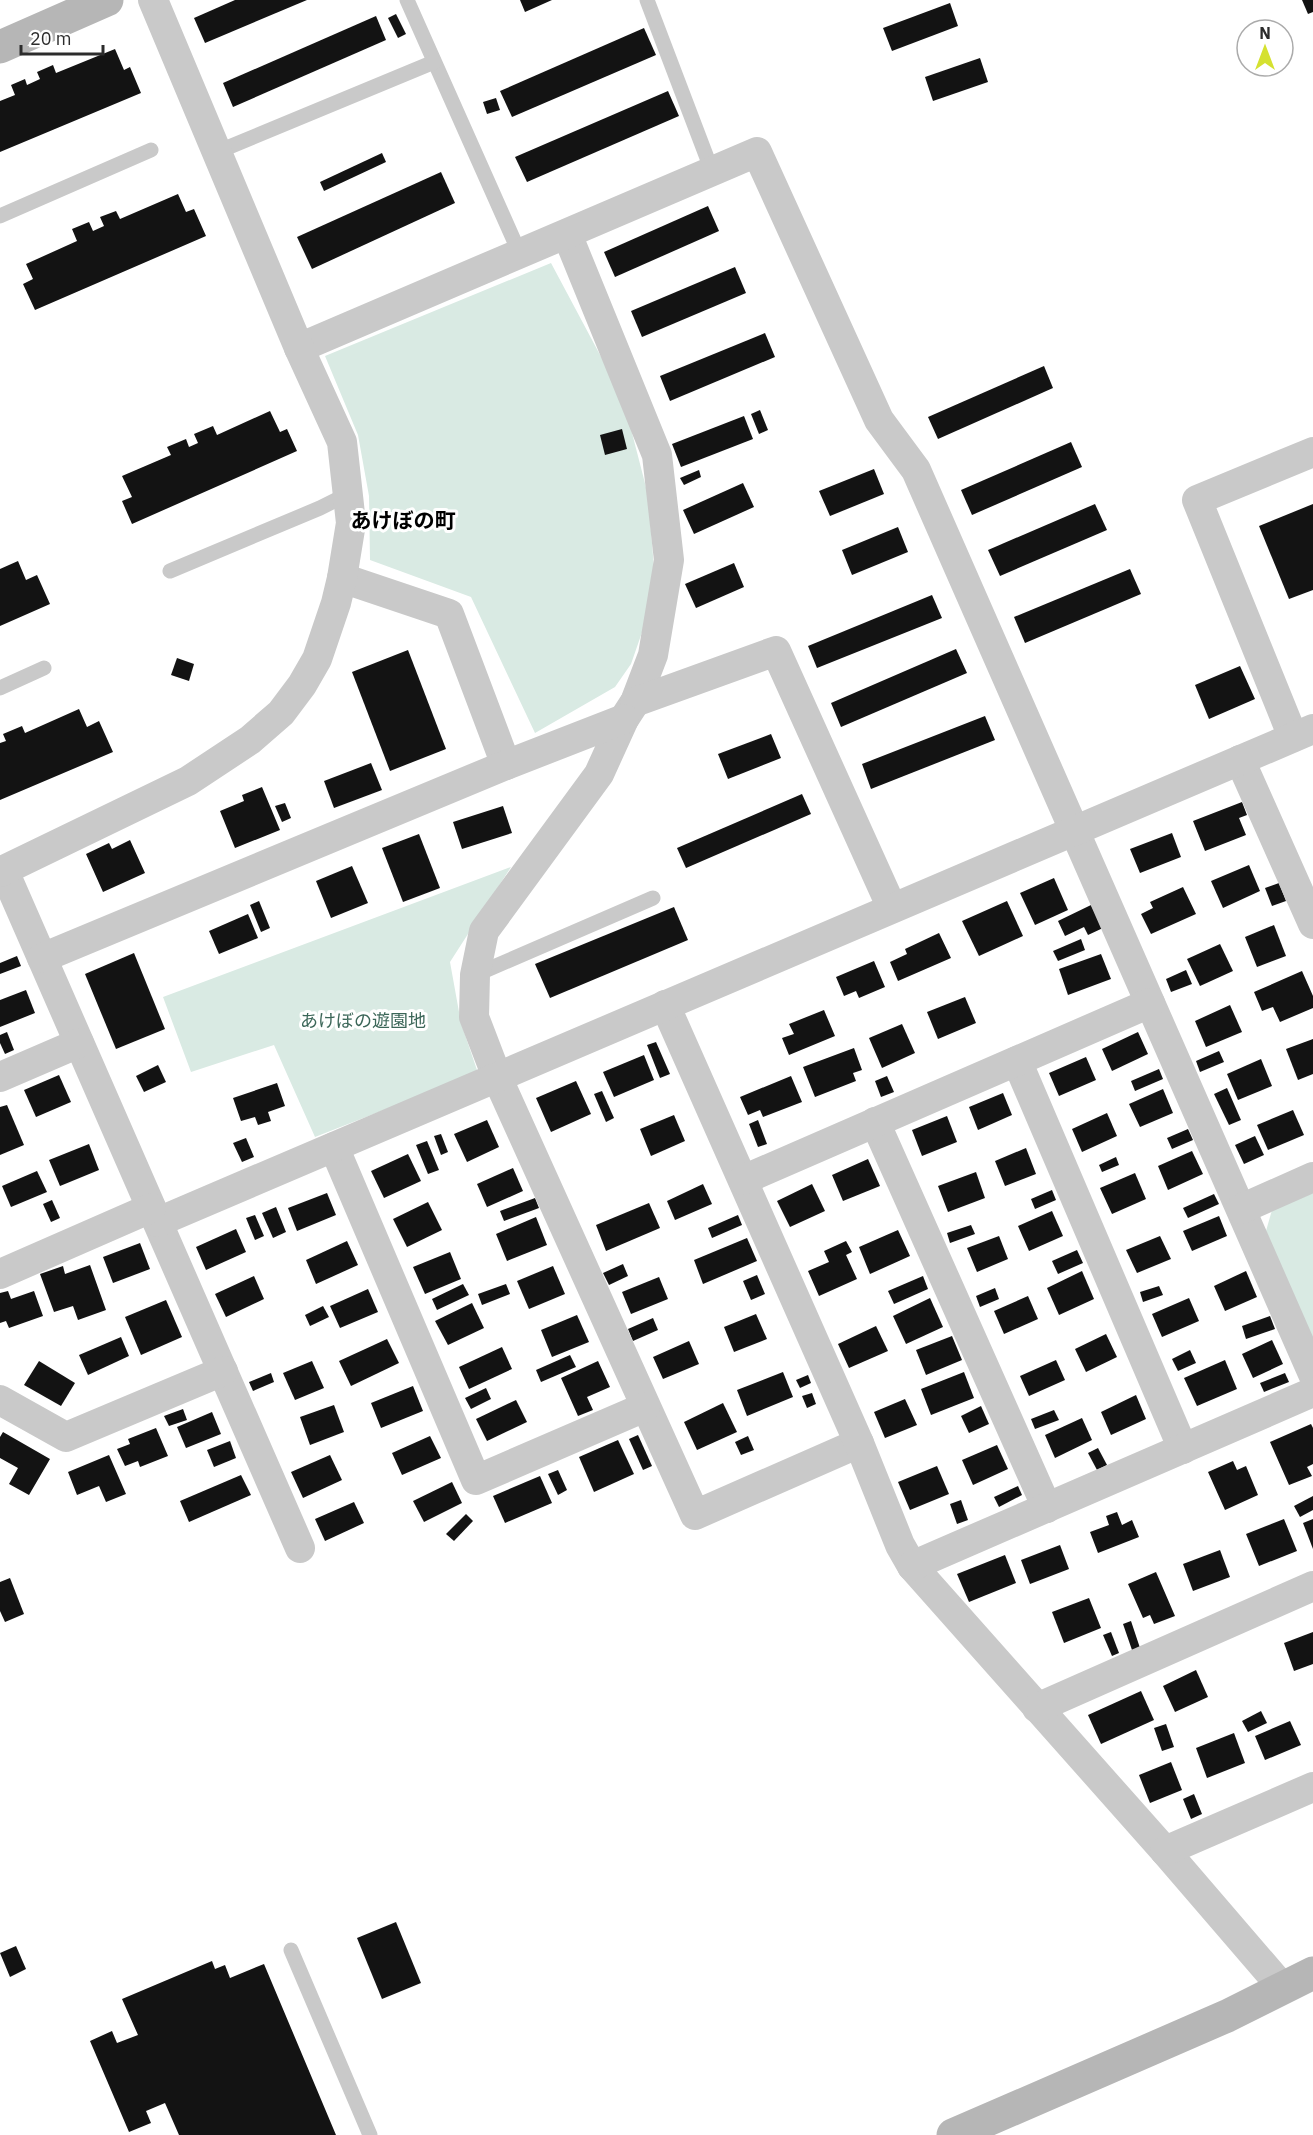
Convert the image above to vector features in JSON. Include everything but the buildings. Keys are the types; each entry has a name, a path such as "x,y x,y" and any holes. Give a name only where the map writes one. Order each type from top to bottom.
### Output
{"street":[{"path":"0,47 107,0"},
{"path":"153,0 299,348 342,442 351,523 342,578 317,659 302,685 281,713 250,740 188,781 2,872 42,958 300,1548"},
{"path":"299,348 758,152 879,420 916,470 1313,1374"},
{"path":"567,234 657,456 669,560 653,655 630,711 599,774 484,931 475,975 474,1017 497,1077 695,1515 859,1443"},
{"path":"0,1274 334,1147 1303,733 1197,500 1313,452"},
{"path":"342,578 449,614 506,765"},
{"path":"42,958 776,651 892,908"},
{"path":"1240,760 1313,924"},
{"path":"743,1180 1150,1003"},
{"path":"665,1005 859,1443 900,1545 912,1566 1165,1851 1282,1987"},
{"path":"0,1077 79,1043"},
{"path":"1017,1061 1183,1449"},
{"path":"875,1122 1047,1508"},
{"path":"334,1147 476,1480 645,1407"},
{"path":"1241,1209 1313,1177"},
{"path":"0,1400 66,1437 223,1371"},
{"path":"912,1566 1313,1392"},
{"path":"1037,1708 1313,1586"},
{"path":"1165,1851 1313,1787"},
{"path":"952,2135 1227,2016 1313,1973"}],"lane":[{"path":"407,0 520,254"},
{"path":"647,0 712,171"},
{"path":"217,152 434,62"},
{"path":"0,216 152,150"},
{"path":"170,571 348,494"},
{"path":"0,688 44,668"},
{"path":"475,975 653,898"},
{"path":"291,1950 370,2135"}],"green space":[{"path":"551,263 623,398 648,495 656,592 631,664 615,687 535,733 471,597 370,560 369,496 358,435 325,356"},
{"name":"あけぼの遊園地","path":"511,867 450,962 461,1023 478,1073 315,1137 274,1045 191,1072 163,997"},
{"path":"1313,1193 1313,1342 1266,1231 1272,1210"}],"district":[{"name":"あけぼの町","path":"403,520"}]}
